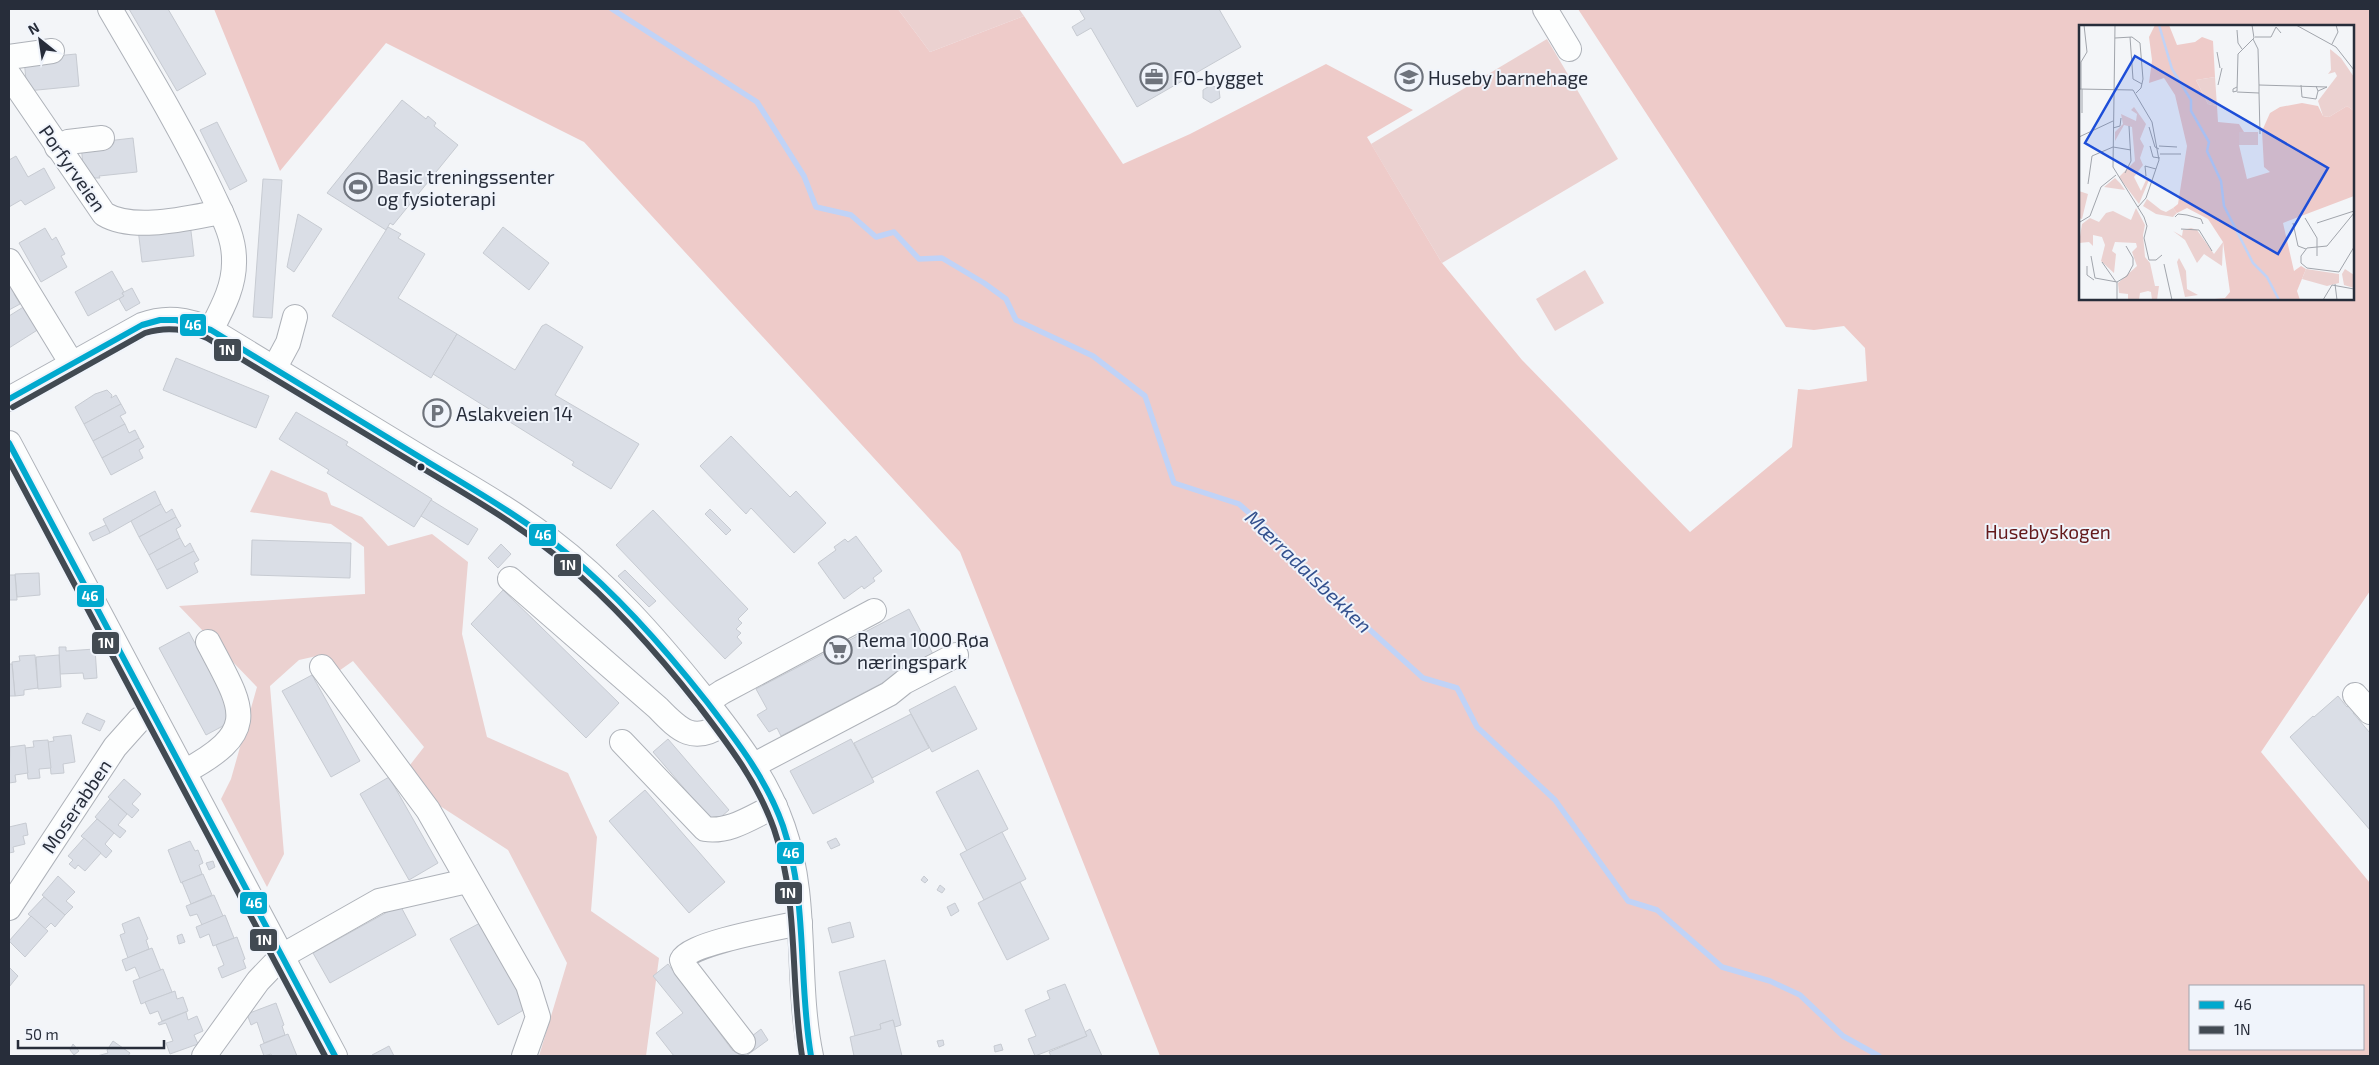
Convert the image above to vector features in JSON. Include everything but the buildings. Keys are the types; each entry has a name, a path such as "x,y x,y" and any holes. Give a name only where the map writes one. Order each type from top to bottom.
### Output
{"street":[{"path":"110,9 172,113 221,212 233,243 234,272 223,306 211,330"},
{"path":"1545,9 1569,49"},
{"path":"9,57 52,51"},
{"name":"Porfyrveien","path":"9,74 95,205 104,214 112,219 140,223 221,212"},
{"path":"57,147 68,142 102,138"},
{"path":"9,261 72,364"},
{"path":"274,369 288,343 295,317"},
{"path":"9,399 142,325 154,321 185,321 211,330 486,497 551,540 584,568 631,614 707,702 754,765 775,806 790,847 797,882 806,1019 811,1056"},
{"path":"9,443 335,1056"},
{"path":"510,578 658,708 675,727 686,732 700,734 712,731 723,724"},
{"path":"707,702 722,692 874,611"},
{"path":"184,772 215,753 233,734 239,721 240,713 234,695 208,642"},
{"path":"754,765 889,694 904,682 956,654"},
{"path":"322,667 428,810 528,985 538,1017 524,1056"},
{"name":"Moserabben","path":"9,908 116,747 140,719 152,712"},
{"path":"622,742 698,825 705,829 715,830 732,827 775,806"},
{"path":"204,1056 258,981 282,956 379,901 467,881"},
{"path":"743,1042 684,967 682,960 685,954 702,946 800,923"}],"shaded area":[{"path":"898,9 1019,9 1024,16 930,52"},
{"path":"1547,39 1618,159 1442,263 1371,144"},
{"path":"1585,270 1604,303 1555,331 1536,299"},
{"path":"271,470 327,493 331,505 362,517 388,546 432,534 468,562 462,634 487,737 568,773 597,837 591,911 659,958 646,1056 539,1056 567,963 508,850 437,804 410,765 424,747 353,661 336,673 321,655 299,660 270,686 284,854 267,887 221,799 231,779 257,687 179,606 365,594 364,547 331,524 250,512"}],"green space":[{"name":"Husebyskogen","path":"214,9 898,9 930,52 1024,16 1123,164 1190,134 1326,64 1413,110 1367,137 1442,263 1522,360 1690,532 1792,447 1798,389 1809,390 1867,381 1865,348 1844,326 1814,330 1786,327 1578,9 2370,9 2370,591 2261,752 2370,883 2370,1056 1160,1056 960,552 584,142 386,43 280,171"}],"waterway":[{"name":"Mærradalsbekken","path":"612,9 757,102 804,176 816,207 851,215 876,237 894,232 919,259 942,258 984,283 1006,299 1016,320 1093,356 1145,396 1174,483 1239,504 1274,535 1293,560 1423,678 1457,688 1477,727 1555,800 1628,901 1657,910 1722,967 1770,981 1800,995 1843,1036 1879,1056"}],"transit line":[{"name":"46","path":"9,399 142,325 160,320 176,320 211,330 493,502 532,527 569,555 625,607 675,663 740,746 769,793 783,826 796,882 811,1056"},
{"name":"1N","path":"13,407 145,333 169,329 192,332 207,338 472,498 548,549 620,614 668,668 731,749 760,796 774,829 782,856 787,884 791,913 798,1028 802,1056"},
{"name":"46","path":"9,443 335,1056"},
{"name":"1N","path":"9,461 325,1056"}],"place":[{"name":"FO-bygget","path":"1154,77"},
{"name":"Huseby barnehage","path":"1409,77"},
{"name":"Basic treningssenter og fysioterapi","path":"358,187"},
{"name":"Aslakveien 14","path":"437,413"},
{"name":"Rema 1000 Røa næringspark","path":"838,650"}]}
